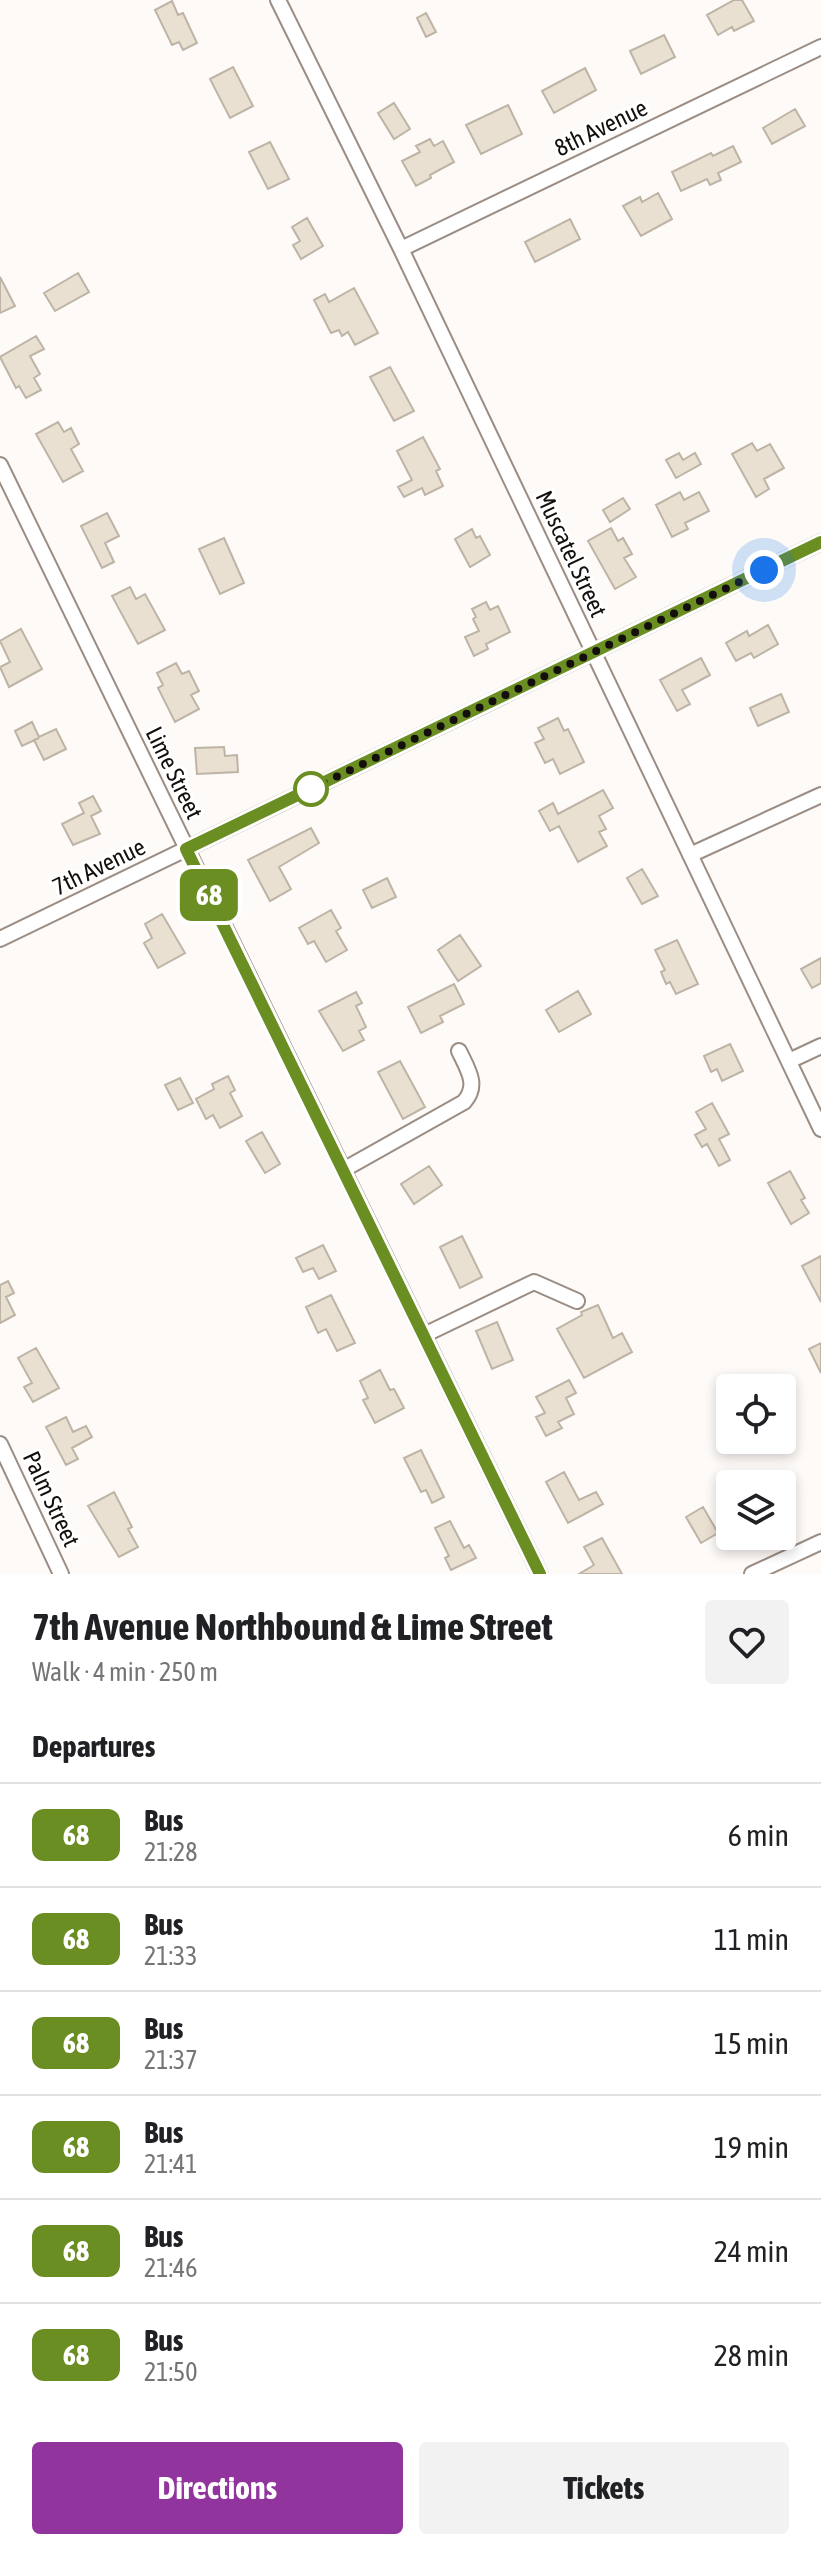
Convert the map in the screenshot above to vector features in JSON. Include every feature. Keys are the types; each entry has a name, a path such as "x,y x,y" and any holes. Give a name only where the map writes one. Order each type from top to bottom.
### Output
{"street":[{"name":"Muscatel Street","path":"278,0 401,249 821,1129"},
{"name":"8th Avenue","path":"401,249 821,47"},
{"name":"Lime Street","path":"0,465 540,1574"},
{"name":"7th Avenue","path":"0,939 821,542"},
{"path":"690,855 821,795"},
{"path":"789,1061 821,1046"},
{"path":"343,1170 464,1102 474,1085 459,1051"},
{"path":"424,1335 534,1282 577,1301"},
{"name":"Palm Street","path":"0,1444 61,1574"},
{"path":"752,1574 821,1542"}],"building":[{"path":"734,0 742,0 754,21 718,35 707,15"},
{"path":"172,1 178,15 183,13 197,43 183,50 179,42 172,45 155,10"},
{"path":"426,13 436,32 426,37 417,18"},
{"path":"664,35 675,57 641,74 630,51"},
{"path":"233,67 253,106 230,118 210,79"},
{"path":"585,68 596,90 554,113 542,91"},
{"path":"394,103 410,129 394,139 378,113"},
{"path":"508,105 522,134 481,154 466,125"},
{"path":"795,109 805,126 772,144 763,128"},
{"path":"430,139 434,146 443,141 454,162 416,186 402,161 420,152 416,146"},
{"path":"270,142 289,179 268,189 249,152"},
{"path":"733,146 741,162 718,173 721,180 710,185 707,179 681,191 672,172"},
{"path":"658,193 672,219 641,236 623,206 640,197 642,202"},
{"path":"307,218 323,246 301,259 293,245 300,241 292,227"},
{"path":"570,219 580,239 535,262 525,242"},
{"path":"78,273 89,292 55,311 44,293"},
{"path":"0,277 15,306 0,313"},
{"path":"354,288 378,333 355,345 348,332 342,336 339,330 331,333 314,300 325,294 329,302"},
{"path":"36,336 44,349 30,356 40,374 34,378 41,390 26,398 19,386 16,388 0,357"},
{"path":"390,367 414,411 394,421 370,377"},
{"path":"58,422 64,432 71,428 79,444 71,449 83,471 63,482 36,434"},
{"path":"423,437 440,469 436,471 443,486 425,495 422,488 404,497 398,487 412,480 397,451"},
{"path":"752,443 757,451 770,444 784,468 764,479 769,489 756,497 732,454"},
{"path":"679,453 683,460 695,453 701,464 676,478 666,460"},
{"path":"680,492 684,500 699,492 709,511 685,523 688,529 672,537 656,505"},
{"path":"623,498 630,509 610,522 603,510"},
{"path":"107,513 119,536 105,543 114,562 102,568 81,526"},
{"path":"611,528 618,541 623,538 632,554 624,558 636,577 615,589 588,541"},
{"path":"472,529 476,538 480,536 490,555 470,567 455,539"},
{"path":"224,538 244,583 220,594 199,549"},
{"path":"130,587 136,599 145,594 165,630 138,644 112,596"},
{"path":"486,602 490,610 498,606 510,632 486,644 488,649 474,656 465,637 479,631 472,609"},
{"path":"768,625 778,644 754,658 751,653 736,661 726,643 747,631 749,636"},
{"path":"21,629 42,669 9,687 0,667 10,662 0,641"},
{"path":"701,658 710,675 682,690 690,704 677,711 660,680"},
{"path":"176,663 182,674 189,671 199,691 191,695 199,709 175,722 158,688 163,685 157,673"},
{"path":"781,694 789,712 758,726 750,708"},
{"path":"558,718 564,731 568,729 584,762 560,774 553,759 545,763 535,743 544,739 538,728"},
{"path":"32,722 39,737 56,729 66,749 44,760 34,740 22,746 15,731"},
{"path":"224,747 225,756 237,755 238,772 197,774 195,748"},
{"path":"603,790 613,808 599,816 606,829 599,832 607,846 578,862 559,826 550,831 539,811 553,803 558,814"},
{"path":"93,796 101,811 91,816 100,834 73,845 62,824 84,813 79,803"},
{"path":"311,828 319,843 279,867 291,889 270,901 248,860"},
{"path":"642,869 658,896 642,904 627,878"},
{"path":"387,878 396,897 372,908 363,890"},
{"path":"331,910 341,928 336,931 347,950 326,962 314,941 308,944 299,928"},
{"path":"162,914 185,953 158,968 144,943 152,938 145,924"},
{"path":"460,935 481,966 458,981 438,950"},
{"path":"677,940 698,984 676,994 670,982 666,984 661,972 665,970 655,950"},
{"path":"821,958 821,983 812,988 801,969"},
{"path":"454,984 464,1004 440,1016 443,1022 421,1033 408,1007"},
{"path":"578,991 591,1014 559,1032 546,1010"},
{"path":"356,992 362,1003 356,1006 366,1027 359,1031 364,1040 343,1051 319,1011"},
{"path":"730,1044 743,1071 722,1081 717,1069 711,1072 704,1056"},
{"path":"400,1061 425,1107 403,1119 378,1072"},
{"path":"228,1076 235,1090 230,1093 242,1116 220,1128 213,1115 206,1119 196,1099 214,1089 212,1084"},
{"path":"180,1078 193,1103 178,1110 165,1085"},
{"path":"712,1103 729,1134 719,1139 730,1160 719,1166 707,1144 702,1147 695,1135 706,1129 696,1112"},
{"path":"262,1132 280,1164 265,1173 246,1141"},
{"path":"429,1166 442,1185 414,1204 401,1184"},
{"path":"790,1171 805,1198 801,1200 809,1213 791,1224 768,1183"},
{"path":"462,1236 482,1277 460,1288 440,1247"},
{"path":"323,1245 336,1271 319,1279 313,1268 303,1272 296,1258"},
{"path":"821,1256 821,1302 802,1266"},
{"path":"8,1281 14,1293 6,1297 15,1315 0,1323 0,1285"},
{"path":"331,1295 355,1343 337,1351 326,1329 318,1333 306,1307"},
{"path":"598,1305 613,1338 622,1333 632,1352 584,1378 557,1329 582,1315 581,1312"},
{"path":"497,1322 513,1360 492,1369 476,1331"},
{"path":"821,1343 821,1373 809,1349"},
{"path":"36,1348 59,1388 33,1402 24,1387 32,1383 18,1358"},
{"path":"380,1370 404,1408 375,1423 363,1400 368,1398 360,1381"},
{"path":"569,1380 576,1393 566,1398 574,1414 558,1422 562,1428 546,1436 536,1417 545,1413 536,1397"},
{"path":"66,1417 73,1432 86,1426 92,1437 72,1448 78,1459 66,1465 46,1427"},
{"path":"421,1450 444,1497 432,1503 426,1490 421,1492 404,1458"},
{"path":"564,1472 579,1500 596,1492 603,1504 568,1523 546,1482"},
{"path":"114,1492 132,1527 128,1529 138,1547 119,1557 88,1506"},
{"path":"703,1507 716,1534 701,1543 686,1517"},
{"path":"450,1521 464,1548 469,1545 476,1558 451,1570 445,1558 449,1556 435,1528"},
{"path":"602,1538 622,1574 579,1574 594,1565 584,1547"}],"bus line":[{"name":"68","path":"540,1574 186,849 821,542"}],"route":[{"path":"311,789 764,570"}]}
